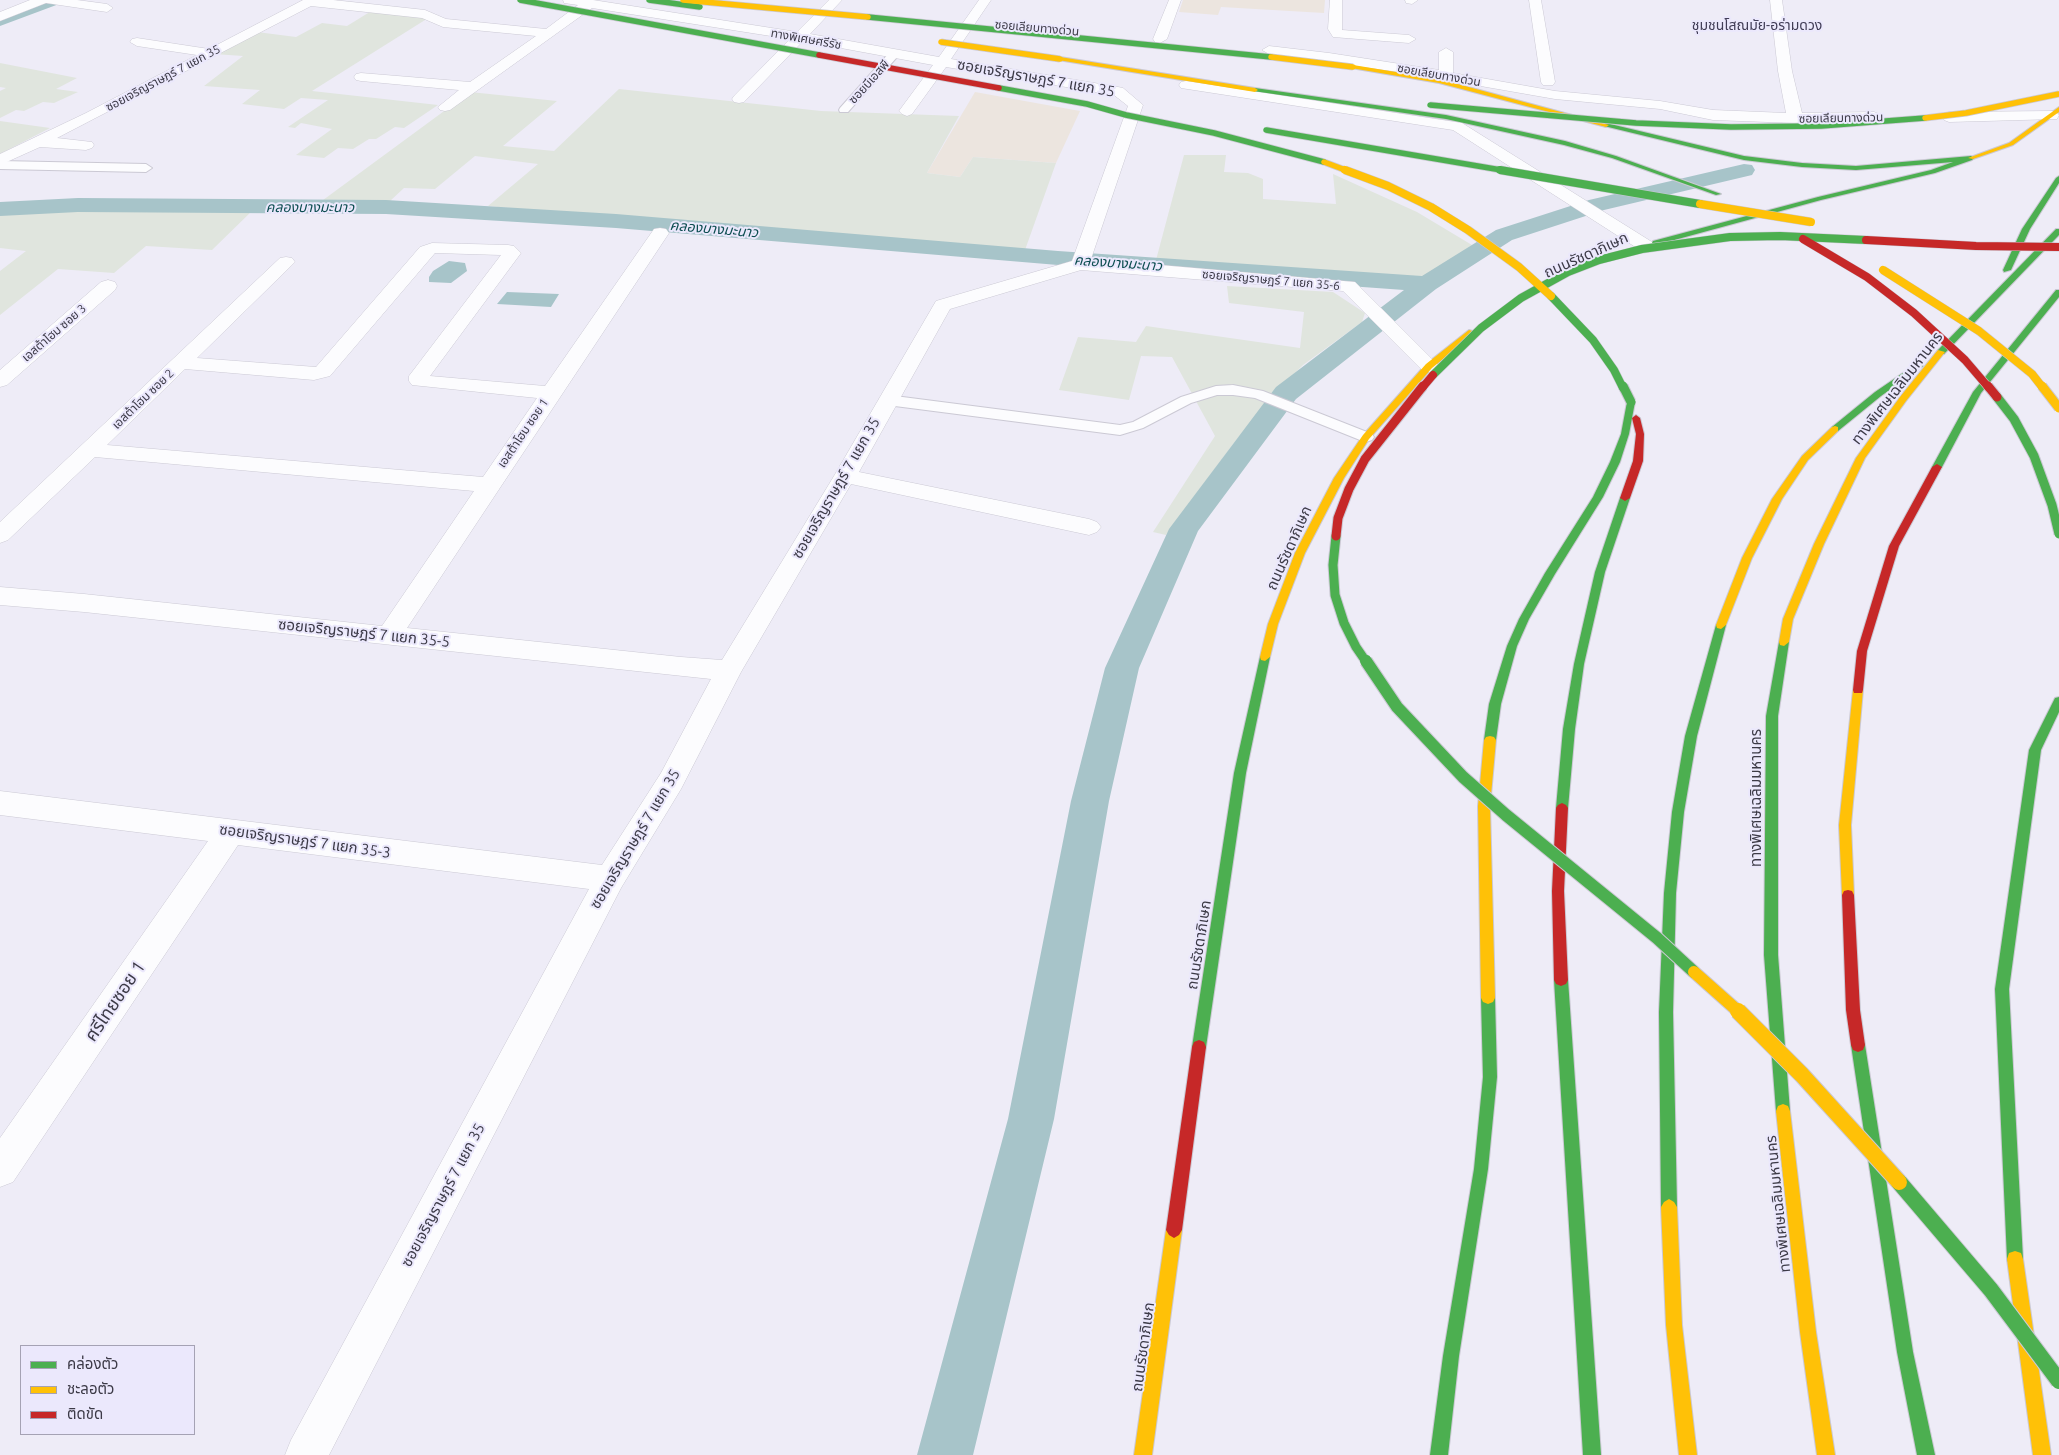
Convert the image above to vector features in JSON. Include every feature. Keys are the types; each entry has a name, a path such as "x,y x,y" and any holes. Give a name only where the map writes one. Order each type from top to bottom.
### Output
{"main road":[{"name":"ทางพิเศษศรีรัช","path":"520,0 1087,104"},
{"name":"ทางพิเศษศรีรัช","path":"649,0 826,25"},
{"path":"683,0 1165,45 1354,67 1439,81 1639,134 1744,158 1802,165 1856,168 1970,159"},
{"path":"933,40 1135,70 1159,76 1446,117 1508,130 1614,158 1718,194 1850,253"},
{"path":"1135,70 1166,70 1430,105 1544,116 1636,123 1731,127 1821,126 1903,121 1966,113 2059,94"},
{"path":"1087,104 1139,108 1217,122"},
{"path":"1087,104 1126,115 1214,133 1318,160 1388,186 1430,208 1468,230 1504,255 1567,311 1604,355 1631,402 1639,426 1639,451 1602,565 1579,664 1569,729 1562,800 1558,891 1561,996 1592,1455"},
{"name":"ถนนรัชดาภิเษก","path":"1143,1455 1205,1003 1240,773 1256,692 1274,624 1300,553 1339,478 1366,437 1429,366 1443,353 1500,312 1582,270 1646,246 1820,198 1933,172 2011,144 2055,112"},
{"path":"1255,128 1584,185 1826,224"},
{"path":"1996,294 2026,229 2059,178"},
{"path":"1718,194 1794,233 1867,277 1914,313 1965,360 1993,391 2014,419 2030,449 2052,505 2059,534"},
{"path":"1854,227 1966,239 2059,245"},
{"name":"ทางพิเศษเฉลิมมหานคร","path":"1826,1455 1808,1332 1785,1130 1771,954 1772,716 1788,619 1819,544 1861,458 1903,399 1945,348 2059,231"},
{"path":"2059,245 1976,246 1789,236 1730,237 1642,249 1599,260 1568,272 1521,298 1480,328 1428,381 1388,428 1365,459 1349,489 1338,518 1332,566 1336,595 1344,622 1356,647 1397,707 1463,777 1506,815 1657,938 1738,1011 1802,1075 1924,1209 1990,1290 2059,1380"},
{"path":"1872,264 1958,316 1979,331 2032,374 2059,399"},
{"path":"1926,1455 1904,1352 1853,1010 1845,824 1862,651 1894,546 1977,392 2059,292"},
{"path":"1688,1455 1674,1325 1667,1160 1666,1012 1670,893 1678,812 1691,736 1721,626 1748,558 1777,499 1805,458 1836,428 1878,394 1945,348"},
{"path":"2032,374 2059,408"},
{"path":"1439,1455 1451,1356 1481,1169 1490,1077 1484,806 1487,762 1495,704 1512,646 1550,573 1586,517 1615,462 1625,434 1631,402"},
{"path":"2042,1455 2014,1250 2002,989 2034,750 2059,703"}],"street":[{"path":"0,17 41,0"},
{"path":"50,0 107,8"},
{"name":"ซอยเจริญราษฎร์ 7 แยก 35","path":"0,160 310,2 327,0"},
{"name":"ซอยเจริญราษฎร์ 7 แยก 35","path":"306,1455 610,879 671,781 729,670 845,476 943,305 1082,261 1136,104 1118,91 802,37 569,0"},
{"path":"907,111 972,22 985,0"},
{"path":"1160,39 1175,0"},
{"path":"1336,0 1335,29 1338,34 1409,39"},
{"path":"1535,0 1548,82"},
{"path":"1776,0 1794,118"},
{"path":"310,2 425,14 442,23 548,33"},
{"path":"445,107 590,3"},
{"path":"739,99 802,37 831,5"},
{"name":"ซอยเลียบทางด่วน","path":"831,5 972,22 1329,57 1555,95 1660,105 1713,115 1794,118 2055,112"},
{"path":"137,42 211,53"},
{"path":"1446,52 1446,76"},
{"path":"362,77 473,87"},
{"path":"1484,83 1507,80 1548,82 1688,96"},
{"path":"1186,85 1457,126 1646,246"},
{"path":"38,142 86,145"},
{"name":"เอสต้าโฮม ซอย 1","path":"389,635 488,485 660,233"},
{"path":"180,363 314,374 323,372 426,251 432,248 508,250 512,253 419,376 419,381 551,393"},
{"name":"ซอยเจริญราษฎร์ 7 แยก 35-6","path":"1082,261 1342,285 1353,290 1429,366"},
{"name":"เอสต้าโฮม ซอย 2","path":"0,536 286,262"},
{"name":"เอสต้าโฮม ซอย 3","path":"0,381 108,286"},
{"path":"89,450 488,485"},
{"path":"845,476 1088,527"},
{"name":"ซอยเจริญราษฎร์ 7 แยก 35-5","path":"0,596 84,603 681,667 729,670"},
{"name":"ซอยเจริญราษฎร์ 7 แยก 35-3","path":"0,803 610,879"},
{"name":"ศรีไทยซอย 1","path":"0,1168 230,833"}],"lane":[{"name":"ซอยบีเอสพี","path":"844,110 894,54"},
{"path":"0,165 146,168"},
{"path":"887,400 1120,430 1138,425 1186,400 1216,390 1233,390 1258,394 1366,437"}],"shaded area":[{"path":"1183,0 1325,0 1324,13 1221,7 1218,15 1179,12"},
{"path":"373,10 433,15 312,91 438,105 404,128 395,127 376,139 369,139 353,149 338,148 324,158 296,155 332,129 301,123 295,128 288,127 328,100 301,98 284,109 242,104 260,90 204,86 243,56 214,54 257,32 296,37 322,23 347,26"},
{"path":"0,63 77,78 56,89 78,92 54,103 43,102 24,111 16,110 0,118 0,91 6,88 0,87"},
{"path":"619,89 821,111 959,116 927,173 960,177 973,157 1056,163 1025,250 677,223 488,206 538,164 475,156 435,189 404,188 389,202 319,203 470,92 557,101 503,146 554,151"},
{"path":"975,92 1080,111 1056,163 973,157 960,177 927,173"},
{"path":"0,121 50,128 0,154"},
{"path":"1184,155 1226,155 1224,172 1248,173 1263,179 1263,199 1336,204 1333,174 1417,212 1472,245 1429,276 1414,280 1156,260"},
{"path":"81,209 253,210 212,250 146,246 114,273 58,269 0,315 0,271 26,251 0,248 0,215"},
{"path":"449,261 465,263 467,271 451,283 429,282 429,277 433,271"},
{"path":"1227,286 1333,292 1365,313 1362,322 1303,365 1278,390 1259,416 1237,439 1166,535 1153,532 1215,436 1172,357 1141,356 1129,400 1059,390 1078,337 1136,342 1146,326 1300,348 1304,312 1229,303"},
{"path":"507,292 559,294 551,307 497,304"}],"waterway":[{"path":"0,21 53,0"},
{"path":"1427,284 1504,235 1597,205 1744,170"},
{"name":"คลองบางมะนาว","path":"0,209 78,205 386,207 616,221 1058,258 1427,284"},
{"path":"945,1455 1031,1119 1090,801 1122,668 1184,529 1286,393 1427,284"}],"traffic: fast":[{"path":"520,0 819,55"},
{"path":"649,0 700,7"},
{"path":"868,17 1271,57"},
{"path":"999,88 1087,104 1126,115 1214,133 1324,162"},
{"path":"1255,90 1446,117 1565,143 1614,157 1718,194"},
{"path":"1430,105 1636,123 1731,127 1821,126 1925,118"},
{"path":"1606,125 1744,158 1802,165 1856,168 1970,159"},
{"path":"1266,130 1700,204"},
{"path":"1656,243 1820,198 1933,172 1971,158"},
{"path":"2007,270 2026,229 2059,178"},
{"path":"1941,352 2059,231"},
{"path":"1433,375 1481,328 1521,298 1568,272 1599,260 1642,249 1730,237 1780,236 1866,240"},
{"path":"1937,467 1977,392 2059,292"},
{"path":"1551,296 1593,340 1614,370 1631,402"},
{"path":"1835,429 1878,394 1919,366"},
{"path":"1997,397 2014,419 2034,456 2052,505 2059,534"},
{"path":"1490,740 1495,704 1512,646 1524,619 1550,573 1598,497 1615,462 1625,434 1631,402"},
{"path":"1562,808 1569,729 1579,664 1600,572 1625,498"},
{"path":"1336,536 1333,565 1335,595 1344,623 1356,647 1397,707 1463,777 1506,815 1657,938 1694,972"},
{"path":"1669,1207 1666,1012 1670,893 1678,812 1691,736 1721,625"},
{"path":"1783,1111 1771,955 1772,716 1784,642"},
{"path":"1199,1047 1240,773 1265,657"},
{"path":"2015,1259 2002,989 2035,750 2059,701"},
{"path":"1561,980 1592,1455"},
{"path":"1439,1455 1451,1356 1481,1169 1490,1077 1488,998"},
{"path":"1858,1045 1905,1352 1926,1455"},
{"path":"1899,1182 1991,1290 2059,1381"}],"traffic: slow":[{"path":"683,0 868,17"},
{"path":"941,42 1060,59"},
{"path":"1271,57 1353,67"},
{"path":"1060,59 1255,90"},
{"path":"1353,67 1439,81 1606,125"},
{"path":"1925,118 1966,113 2059,94"},
{"path":"1971,158 2011,144 2059,109"},
{"path":"1324,162 1388,186 1431,207 1468,230 1519,267 1551,296"},
{"path":"1700,204 1811,222"},
{"path":"1883,270 1979,331 2032,374 2059,408"},
{"path":"1265,657 1273,624 1300,553 1339,478 1366,437 1429,366 1472,332"},
{"path":"1784,642 1788,619 1819,544 1861,458 1903,399 1941,352"},
{"path":"1721,625 1747,558 1777,499 1805,458 1835,429"},
{"path":"1848,895 1845,825 1858,690"},
{"path":"1488,998 1484,806 1490,740"},
{"path":"1694,972 1738,1011 1802,1075 1899,1182"},
{"path":"1783,1111 1808,1332 1826,1455"},
{"path":"1669,1207 1674,1325 1688,1455"},
{"path":"1143,1455 1174,1230"},
{"path":"2015,1259 2042,1455"}],"traffic: jam":[{"path":"819,55 999,88"},
{"path":"1803,239 1867,277 1914,313 1965,360 1997,397"},
{"path":"1866,240 1976,246 2059,247"},
{"path":"1336,536 1338,518 1349,489 1365,459 1388,428 1433,375"},
{"path":"1625,498 1638,461 1640,434 1636,418"},
{"path":"1858,690 1862,651 1894,546 1937,467"},
{"path":"1561,980 1558,891 1562,808"},
{"path":"1848,895 1853,1010 1858,1045"},
{"path":"1174,1230 1199,1047"}],"district":[{"name":"ชุมชนโสณมัย-อร่ามดวง","path":"1757,25"}]}
